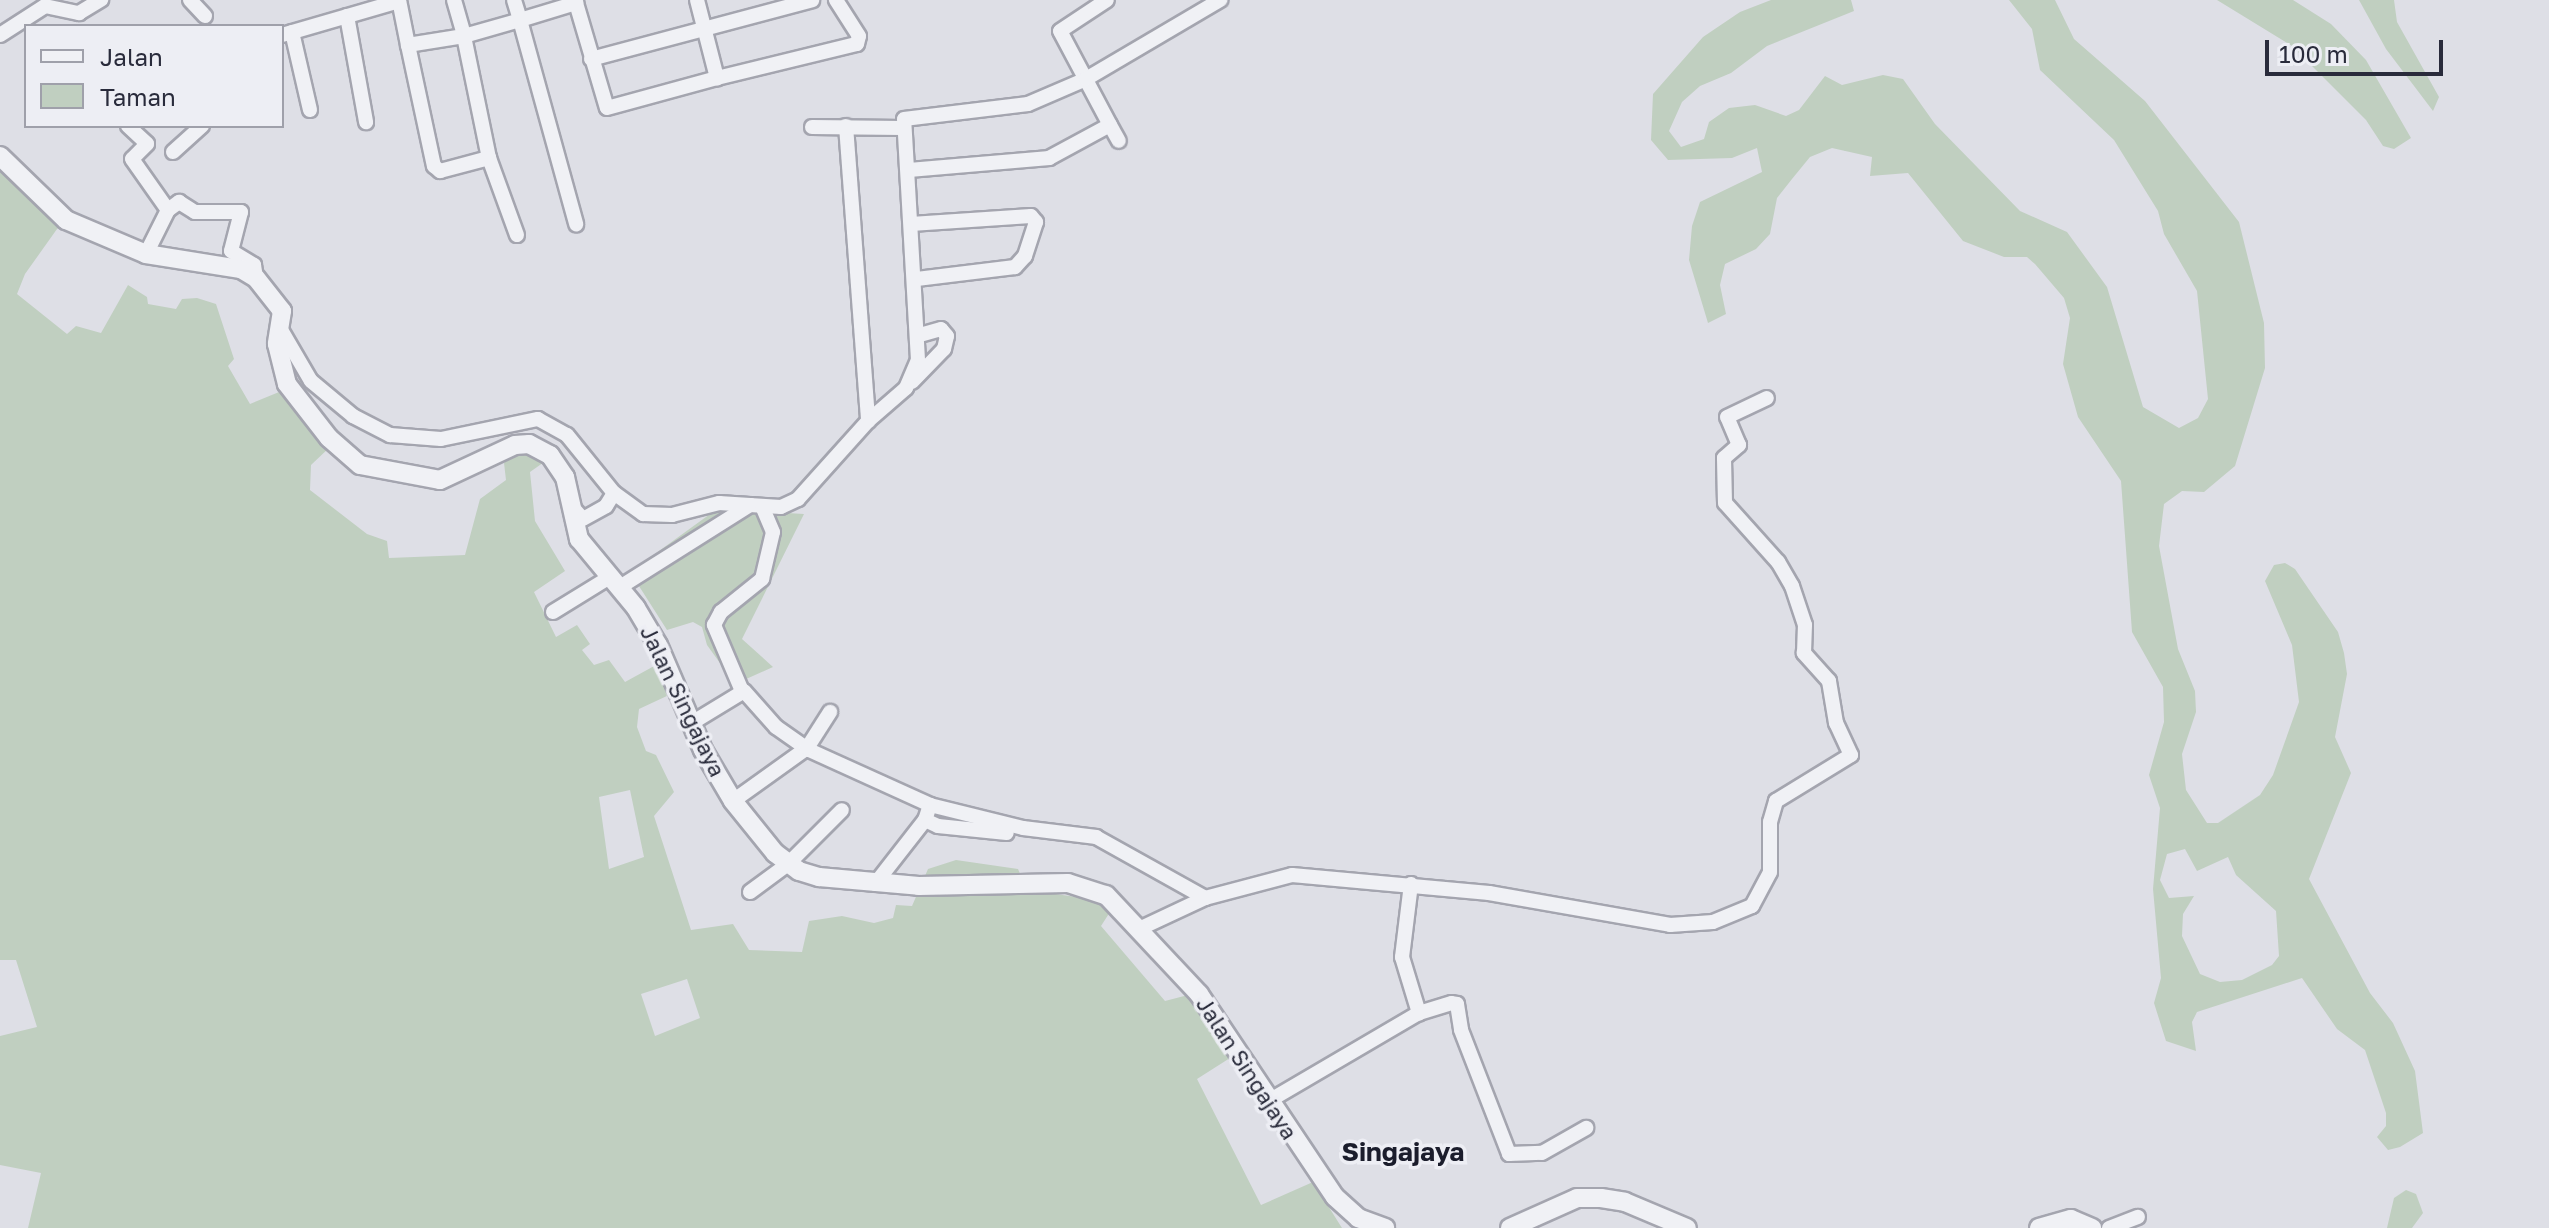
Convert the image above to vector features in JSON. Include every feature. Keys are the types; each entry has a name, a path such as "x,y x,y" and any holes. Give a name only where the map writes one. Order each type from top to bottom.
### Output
{"street":[{"path":"1,32 45,6 73,19 101,0"},
{"path":"190,0 205,16"},
{"path":"454,0 489,158 517,235"},
{"path":"514,0 576,224"},
{"path":"408,45 464,36 591,0"},
{"path":"697,0 717,78"},
{"path":"591,59 812,0"},
{"path":"576,2 602,102 610,109 717,78 857,44 859,36 836,0"},
{"path":"1107,0 1060,31 1119,141"},
{"path":"906,388 918,360 920,335 909,170 902,128 908,115 1016,108 1086,79 1220,0"},
{"path":"310,110 287,34 399,1 436,170 489,158"},
{"path":"347,16 366,122"},
{"path":"909,170 1049,158 1110,125"},
{"path":"846,126 868,421"},
{"path":"812,127 902,128"},
{"path":"130,128 147,144 132,159 168,210"},
{"path":"173,152 200,128"},
{"path":"0,156 66,220 146,254 241,269 256,278"},
{"path":"146,254 168,210 179,202 195,212 241,212 231,251 254,265 256,278"},
{"path":"911,224 1031,216 1036,222 1025,256 1015,267 917,279"},
{"name":"Jalan Singajaya","path":"256,278 278,302 279,362 287,384 329,438 360,465 440,480 502,449 529,444 559,465 579,539 615,582 658,645 690,724 733,801 788,864 808,875 875,884 1068,883 1106,895 1141,928 1216,1016 1267,1102 1335,1197 1374,1226"},
{"path":"280,328 311,381 353,416 390,435 441,439 538,419 567,435 614,493 654,517 719,503 781,507 798,499 868,421 944,349 947,336 941,329 920,335"},
{"path":"1141,928 1205,898 1292,875 1411,884 1670,925 1713,922 1758,900 1770,872 1770,822 1776,801 1851,755 1836,723 1829,681 1804,653 1805,625 1792,586 1778,562 1725,503 1724,458 1739,445 1727,417 1767,398"},
{"path":"570,501 580,519 606,506 614,493"},
{"path":"553,612 756,505"},
{"path":"756,505 773,532 762,579 721,612 714,625 742,691 776,727 807,748 928,813 1017,834"},
{"path":"690,724 742,691"},
{"path":"733,801 807,748 830,712"},
{"path":"750,892 788,864 842,810"},
{"path":"928,813 1096,837 1205,898"},
{"path":"875,884 928,813"},
{"path":"1411,884 1402,957 1419,1013"},
{"path":"1267,1102 1419,1013 1457,1004 1461,1030 1509,1154 1542,1153 1586,1128"},
{"path":"1510,1228 1577,1198 1601,1198 1625,1202 1687,1228"},
{"path":"2109,1228 2138,1217"},
{"path":"2039,1228 2071,1219 2092,1228"}],"green space":[{"path":"1771,0 1851,0 1854,11 1767,46 1731,73 1700,86 1682,102 1669,131 1681,147 1704,139 1709,122 1729,108 1755,105 1786,116 1799,110 1825,76 1842,85 1883,75 1903,79 1935,124 2020,211 2067,232 2107,287 2143,407 2179,428 2198,418 2208,399 2197,291 2164,234 2158,211 2114,140 2040,70 2032,29 2009,0 2055,0 2074,39 2145,101 2239,222 2264,323 2265,368 2235,466 2204,492 2182,491 2164,504 2159,546 2178,649 2195,691 2196,712 2182,754 2186,790 2207,823 2218,823 2260,795 2273,775 2299,702 2292,645 2265,581 2274,565 2285,563 2295,569 2338,632 2344,653 2347,674 2335,737 2351,773 2309,879 2370,993 2393,1023 2415,1071 2423,1133 2400,1147 2388,1150 2377,1137 2386,1126 2386,1113 2365,1050 2337,1029 2302,978 2197,1012 2192,1022 2196,1051 2166,1041 2154,1003 2161,978 2153,889 2160,808 2149,775 2164,722 2163,687 2132,632 2121,481 2078,417 2063,364 2070,318 2064,298 2027,257 2004,257 1963,241 1908,173 1870,176 1872,157 1832,148 1810,157 1777,198 1770,234 1756,249 1725,264 1720,285 1726,314 1708,323 1689,260 1692,226 1700,202 1762,172 1757,148 1732,158 1668,160 1651,140 1653,94 1703,37 1740,12","holes":["2185,849 2197,871 2228,857 2236,875 2276,911 2279,956 2272,965 2242,980 2220,982 2200,974 2182,936 2183,914 2194,896 2169,898 2160,880 2167,854"]},
{"path":"2217,0 2293,0 2331,24 2366,60 2411,138 2394,149 2383,146 2366,120 2292,46"},
{"path":"2359,0 2394,0 2397,22 2439,97 2433,111 2386,49"},
{"path":"4,163 62,222 25,274 17,294 67,334 76,326 101,333 128,285 147,297 148,304 176,309 182,299 197,298 216,304 234,359 228,366 250,404 284,390 330,447 311,465 310,490 367,534 387,541 389,558 465,555 480,499 506,480 504,463 521,450 547,460 530,472 535,521 565,571 534,592 556,637 577,625 590,644 582,650 594,665 609,660 625,682 656,665 669,695 639,709 637,727 646,751 656,755 674,792 654,816 691,930 733,924 749,950 802,952 809,921 842,916 874,923 893,918 896,905 912,906 928,869 956,860 1018,869 1027,890 1098,900 1110,912 1101,926 1165,1001 1188,995 1230,1058 1197,1079 1261,1205 1313,1182 1342,1228 28,1228 41,1173 0,1165 0,1036 37,1027 16,960 0,960 0,172","holes":["630,790 644,857 609,869 599,797","687,979 700,1018 655,1036 641,994"]},
{"path":"717,509 804,514 742,639 773,667 735,684 707,645 702,627 693,622 667,630 630,572"},
{"path":"2406,1190 2416,1194 2423,1213 2412,1228 2387,1228 2394,1198"}],"district":[{"name":"Singajaya","path":"1403,1152"}]}
